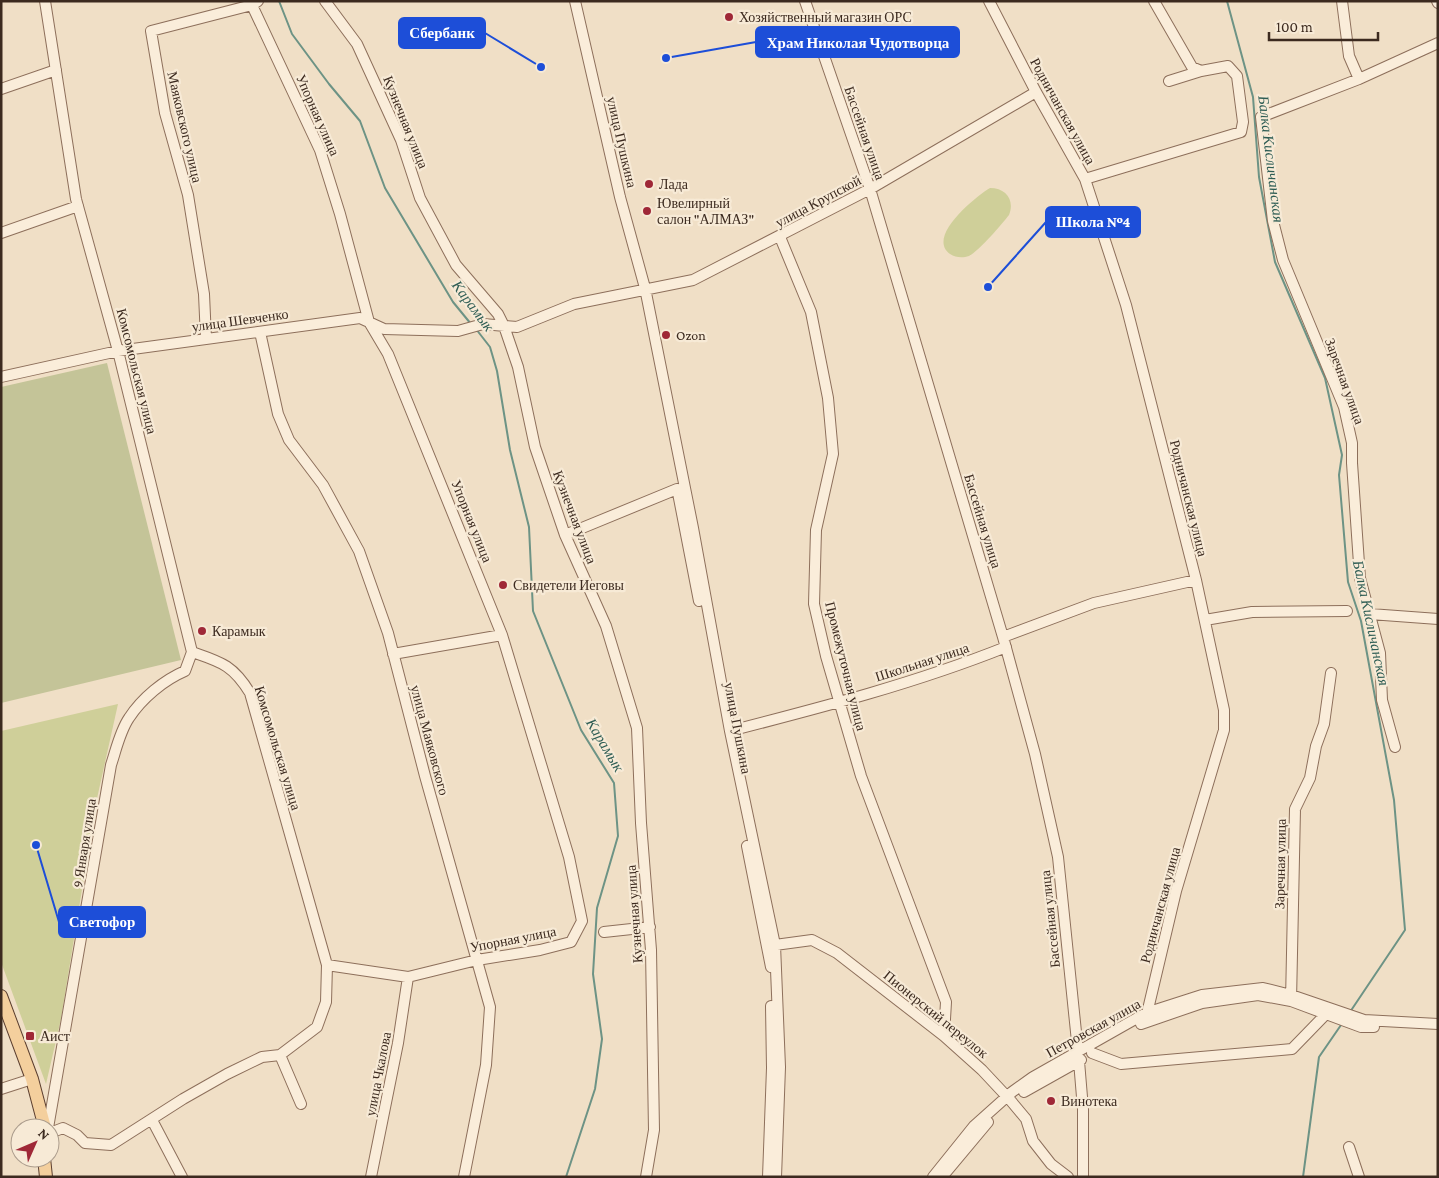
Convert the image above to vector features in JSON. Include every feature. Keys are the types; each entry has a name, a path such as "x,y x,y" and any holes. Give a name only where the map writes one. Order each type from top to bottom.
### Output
{"main road":[{"path":"1,996 19,1039 38,1118"},
{"path":"1,1007 42,1118"}],"street":[{"name":"Комсомольская улица","path":"45,1 78,206 118,351 192,652 223,662 238,674 250,693 327,965 326,1002 317,1027 280,1055 262,1057 227,1074 111,1145 85,1143 78,1134 63,1128 60,1129"},
{"name":"Кузнечная улица","path":"325,1 357,44 401,140 420,198 456,265 498,314 504,326 518,367 535,447 565,535 606,626 637,728 641,824 650,927 654,1130 646,1177"},
{"name":"улица Пушкина","path":"574,1 620,197 645,288 641,300 680,490 771,964 772,1068 768,1177"},
{"name":"Бассейная улица","path":"805,1 870,189 1005,642 1035,754 1058,857 1083,1109 1083,1177"},
{"name":"Родничанская улица","path":"990,1 1036,92 1085,179 1126,305 1196,580 1224,710 1224,730 1176,891 1146,1017"},
{"path":"1154,1 1192,67 1201,71"},
{"path":"1342,1 1349,56 1358,79 1438,43"},
{"name":"Упорная улица","path":"253,2 320,150 340,214 369,322 388,354 502,635 569,857 582,922 571,942 540,950 477,960 408,976 327,965"},
{"name":"Маяковского улица","path":"206,339 204,294 188,194 165,113 151,31 253,2"},
{"path":"1085,179 1241,132 1243,122 1237,76 1228,66 1201,71 1169,81"},
{"path":"1,89 56,70"},
{"name":"Заречная улица","path":"1358,79 1261,117 1273,221 1283,260 1344,408 1352,443 1360,578 1380,653 1382,700 1394,747"},
{"name":"улица Крупской","path":"483,324 517,327 574,304 645,288 693,280 780,237 870,189 1036,92"},
{"path":"1,233 78,206"},
{"name":"Промежуточная улица","path":"780,237 811,312 828,398 833,454 816,530 814,604 861,776 946,1002 944,1036"},
{"name":"улица Шевченко","path":"1,377 118,351 360,318 384,329 458,331 483,324"},
{"name":"улица Маяковского","path":"260,332 278,414 289,440 323,485 358,551 393,654 490,1007 486,1065 464,1177"},
{"path":"565,535 680,490"},
{"name":"улица Пушкина","path":"680,490 693,528 730,731 775,944 780,1067 776,1177"},
{"name":"Школьная улица","path":"730,731 840,703 947,671 1005,642 1094,604 1196,580"},
{"path":"1205,620 1252,612 1347,612"},
{"path":"1370,614 1438,619"},
{"path":"393,654 502,635"},
{"name":"9 Января улица","path":"48,1118 74,989 111,765 128,718 169,678 185,671 192,652"},
{"name":"Заречная улица","path":"1291,998 1295,809 1310,778 1316,746 1324,724 1331,673"},
{"path":"604,932 650,927"},
{"name":"Пионерский переулок","path":"775,944 812,940 837,953 944,1036 982,1070 1009,1099 1026,1119 1033,1141 1051,1164 1068,1177"},
{"name":"улица Чкалова","path":"371,1177 398,1043 408,976"},
{"path":"933,1177 974,1126 1009,1099 1078,1057 1092,1053 1146,1017 1202,1003 1258,995 1291,998 1335,1010 1362,1023 1438,1024"},
{"path":"1291,998 1325,1015 1362,1023 1438,1030"},
{"path":"1092,1053 1122,1064 1292,1048 1325,1015"},
{"name":"Петровская улица","path":"1078,1057 1146,1017"},
{"path":"280,1055 302,1104"},
{"path":"1,1089 29,1080"},
{"path":"942,1177 980,1130 1009,1099"},
{"path":"152,1120 182,1177"},
{"path":"1349,1147 1359,1177"}],"green space":[{"path":"990,188 1001,190 1008,196 1011,204 1009,215 974,253 964,257 950,254 944,247 944,238 948,228 964,208"},
{"path":"107,363 181,660 1,703 1,387"},
{"path":"118,704 96,803 61,1019 46,1084 1,962 1,731"}],"waterway":[{"name":"Карамык","path":"279,1 292,34 329,84 360,121 385,188 453,302 471,324"},
{"name":"Балка Кисличанская","path":"1227,1 1253,97 1259,177 1275,262 1325,378 1342,455 1339,475 1348,582 1361,621 1394,800 1405,930 1350,1012"},
{"name":"Карамык","path":"476,329 490,347 497,371 510,450 529,527 533,611 581,730 614,783 618,836 597,908 593,974 602,1039 595,1089 566,1177"},
{"name":"Балка Кисличанская","path":"1303,1177 1319,1057 1341,1025"}],"place":[{"name":"Хозяйственный магазин ОРС","path":"729,17"},
{"name":"Храм Николая Чудотворца","path":"666,58"},
{"name":"Сбербанк","path":"541,67"},
{"name":"Лада","path":"649,184"},
{"name":"Ювелирный салон \"АЛМАЗ\"","path":"647,211"},
{"name":"Школа №4","path":"988,287"},
{"name":"Ozon","path":"666,335"},
{"name":"Свидетели Иеговы","path":"503,585"},
{"name":"Карамык","path":"202,631"},
{"name":"Светофор","path":"36,845"},
{"name":"Аист","path":"30,1036"},
{"name":"Винотека","path":"1051,1101"}]}
